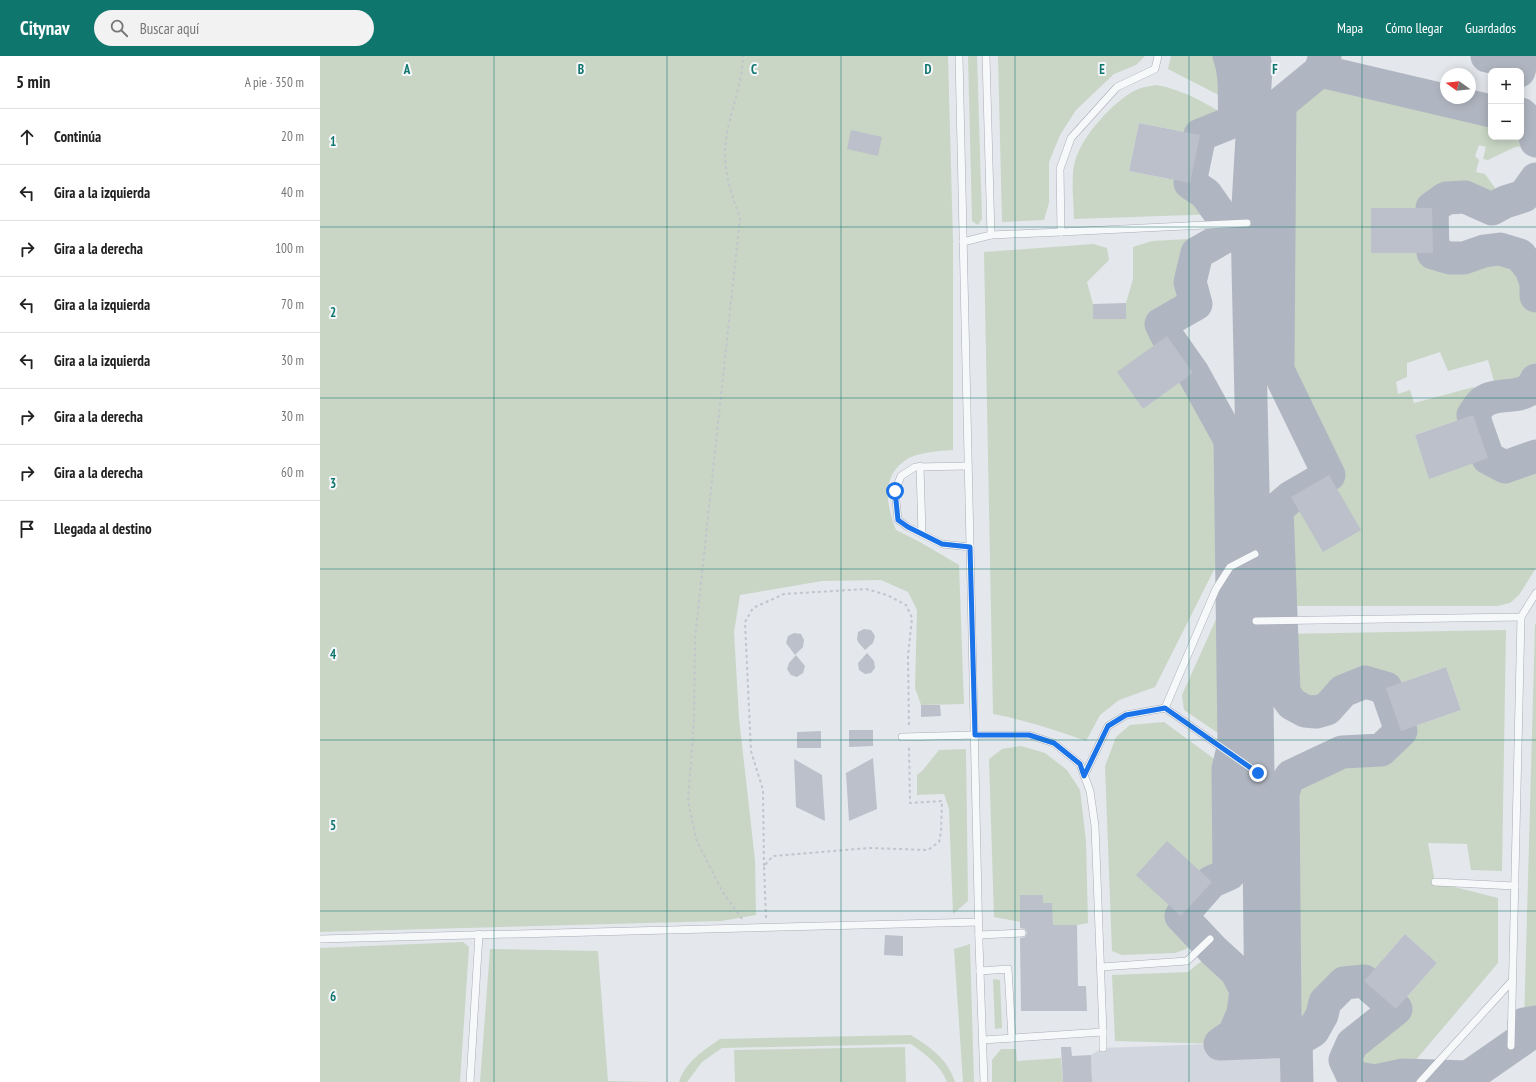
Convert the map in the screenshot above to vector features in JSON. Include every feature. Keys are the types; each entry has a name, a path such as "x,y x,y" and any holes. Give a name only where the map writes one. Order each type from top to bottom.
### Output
{"lane":[{"path":"958,56 979,935 984,1082"},
{"path":"986,56 991,235"},
{"path":"1061,232 1060,169 1071,138 1116,87 1155,69 1158,56"},
{"path":"963,242 991,235 1247,223"},
{"path":"968,466 915,466 901,476 895,491 898,520 942,544 970,547"},
{"path":"920,466 922,534"},
{"path":"1165,708 1216,589 1230,567 1255,554"},
{"path":"1511,1046 1521,617 1536,593"},
{"path":"1256,621 1521,617"},
{"path":"1084,776 1108,726 1126,715 1165,708 1258,773"},
{"path":"905,737 1029,735 1054,743 1080,764 1090,791 1096,826 1103,1048"},
{"path":"1435,882 1515,886"},
{"path":"320,939 979,922"},
{"path":"979,935 1022,933"},
{"path":"470,1082 479,934"},
{"path":"1101,967 1188,961 1210,939"},
{"path":"980,971 1008,969 1012,1038"},
{"path":"1420,1082 1512,981"},
{"path":"983,1040 1103,1032"}],"path":[{"path":"743,56 726,140 725,168 730,191 740,218 695,639 694,721 688,800 696,839 722,891 748,928"},
{"path":"764,866 773,856 870,848 928,850 939,842 941,832 942,801 910,803 905,737 908,656 912,618 906,605 887,595 866,590 784,594 753,608 745,622 751,751 763,790 764,866 766,927"}],"shaded area":[{"path":"1296,1041 1297,1082 1092,1082 1091,1055 1103,1048"}],"green space":[{"path":"320,56 948,56 953,241 953,450 916,455 903,462 891,477 888,503 896,530 959,565 964,704 921,705 915,688 917,610 908,592 881,580 822,581 740,595 734,632 739,718 755,860 756,915 721,921 320,932"},
{"path":"968,56 977,56 982,219 978,225 972,221"},
{"path":"998,56 1145,56 1136,65 1114,74 1076,110 1060,135 1049,162 1049,203 1044,220 1002,222"},
{"path":"1171,56 1229,56 1234,79 1234,103 1168,69"},
{"path":"1487,56 1536,56 1536,61 1518,64"},
{"path":"1320,71 1440,99 1440,104 1461,104 1488,110 1488,140 1524,139 1525,146 1515,147 1488,160 1483,159 1486,147 1479,145 1475,156 1479,160 1476,172 1485,174 1505,202 1492,209 1465,197 1446,198 1432,208 1371,208 1372,253 1433,253 1450,258 1464,258 1484,251 1500,249 1520,255 1531,269 1535,283 1536,296 1536,380 1530,389 1520,393 1498,396 1488,360 1448,371 1440,352 1407,363 1407,377 1396,382 1398,394 1410,390 1414,403 1474,387 1483,402 1473,415 1415,435 1429,478 1488,458 1505,467 1536,456 1536,568 1519,595 1510,603 1497,606 1280,606 1277,509 1291,497 1329,475 1278,370 1280,104"},
{"path":"1157,85 1188,95 1207,104 1235,121 1200,135 1139,123 1129,171 1190,183 1206,194 1220,214 1074,219 1074,165 1080,149 1086,139 1109,110 1127,95 1141,88"},
{"path":"1225,237 1197,253 1190,282 1196,304 1161,324 1167,336 1118,373 1143,409 1193,373 1230,440 1231,536 1155,687 1119,700 1100,715 1086,741 1017,719 993,714 984,252 1093,244 1107,248 1109,260 1087,282 1093,304 1093,319 1126,319 1126,303 1133,279 1133,247 1152,241"},
{"path":"1231,586 1234,744 1184,710 1182,695"},
{"path":"1536,623 1536,1022 1524,1024 1535,625"},
{"path":"1506,630 1502,871 1471,870 1467,844 1428,843 1435,882 1498,898 1498,963 1403,1075 1375,1081 1353,1077 1345,1060 1352,1044 1396,1009 1437,963 1405,934 1364,981 1336,983 1325,1002 1322,1015 1313,1031 1296,1041 1286,1028 1285,1013 1283,794 1286,783 1291,776 1342,752 1381,750 1401,731 1461,710 1446,667 1386,688 1365,682 1343,691 1327,709 1316,712 1305,711 1292,704 1284,693 1281,634"},
{"path":"1164,722 1228,769 1229,874 1211,882 1181,916 1198,935 1186,949 1175,953 1122,955 1112,951 1105,766 1116,737 1130,725"},
{"path":"1021,746 1045,753 1067,770 1080,790 1086,841 1088,923 1077,925 1047,925 1052,911 1052,903 1043,903 1043,895 1020,895 1020,922 994,917 989,759 1002,749"},
{"path":"966,749 968,901 953,914 949,809 944,794 917,795 917,775 923,770 939,750"},
{"path":"463,942 469,947 460,1082 320,1082 320,948"},
{"path":"970,944 974,1082 963,1082 954,949"},
{"path":"490,949 598,951 608,1081 654,1082 480,1082"},
{"path":"1214,951 1236,971 1246,990 1243,1013 1234,1034 1220,1044 1115,1041 1112,975 1188,972"},
{"path":"993,979 1000,980 1002,1028 995,1029"},
{"path":"911,1035 938,1054 948,1066 955,1082 947,1082 937,1065 911,1044 722,1048 702,1062 687,1082 679,1082 690,1063 720,1039"},
{"path":"905,1047 906,1082 735,1082 734,1050"},
{"path":"1001,1049 1016,1049 1017,1061 1061,1058 1063,1082 992,1082 992,1060"}],"building":[{"path":"1139,123 1200,135 1190,183 1129,171"},
{"path":"851,130 882,137 878,156 847,149"},
{"path":"1371,208 1432,208 1433,253 1371,253"},
{"path":"1126,303 1126,319 1093,319 1093,304"},
{"path":"1167,336 1193,373 1143,409 1117,372"},
{"path":"1473,415 1488,458 1429,479 1415,435"},
{"path":"1329,475 1361,530 1323,552 1291,497"},
{"path":"864,629 871,630 875,636 873,643 865,650 857,639 858,632"},
{"path":"794,633 801,634 804,640 803,647 795,655 786,643 788,636"},
{"path":"867,653 874,661 875,668 871,673 865,674 859,670 858,663"},
{"path":"796,655 805,666 803,673 797,677 791,675 787,669 789,663"},
{"path":"1446,667 1461,710 1401,731 1386,688"},
{"path":"921,705 940,705 941,716 921,717"},
{"path":"849,730 873,730 873,746 849,747"},
{"path":"821,731 821,748 797,748 797,732"},
{"path":"873,758 877,809 849,821 846,773"},
{"path":"794,759 822,775 825,821 796,807"},
{"path":"1167,841 1212,882 1181,916 1136,875"},
{"path":"1020,895 1043,895 1043,903 1052,903 1053,925 1077,925 1078,986 1086,986 1087,1011 1021,1011 1020,938 1025,937 1027,933 1025,929 1020,928"},
{"path":"1405,934 1437,963 1396,1009 1364,981"},
{"path":"885,935 903,936 903,956 884,955"},
{"path":"1061,1047 1071,1047 1072,1056 1091,1055 1092,1082 1063,1082"}],"taxiway":[{"path":"1229,56 1234,80 1235,121 1200,135 1190,183 1206,194 1220,214 1225,237 1197,253 1190,282 1196,304 1161,324 1167,336 1193,373 1230,440 1234,744 1228,769 1229,874 1211,882 1181,916 1214,951 1236,971 1246,990 1243,1013 1234,1034 1220,1044 1296,1041 1286,1028 1285,1013 1283,794 1286,783 1291,776 1342,752 1381,750 1401,731 1386,688 1365,682 1343,691 1327,709 1316,712 1305,711 1292,704 1284,693 1277,509 1291,497 1329,475 1278,370 1280,104 1320,71 1325,56"},
{"path":"1254,56 1256,68 1247,223 1256,621 1261,1013"},
{"path":"1487,56 1521,64 1520,68"},
{"path":"1320,71 1488,110"},
{"path":"1524,117 1531,123 1536,141"},
{"path":"1536,179 1524,196 1505,202 1492,209 1465,197 1446,198 1432,208 1433,253 1450,258 1464,258 1484,251 1500,249 1520,255 1531,269 1536,283 1536,296"},
{"path":"1536,380 1532,387 1519,394 1497,397 1483,402 1473,415 1488,458 1505,467 1536,456"},
{"path":"1297,1082 1296,1041 1313,1031 1322,1015 1325,1002 1344,983 1364,981 1396,1009 1352,1044 1345,1060 1353,1077 1375,1081 1403,1075 1468,1077 1527,1036 1524,1024 1536,1022"}],"route":[{"path":"895,491 898,520 908,527 942,544 970,547 975,735 1029,735 1054,743 1080,764 1084,776 1108,726 1126,715 1165,708 1258,773"}]}
